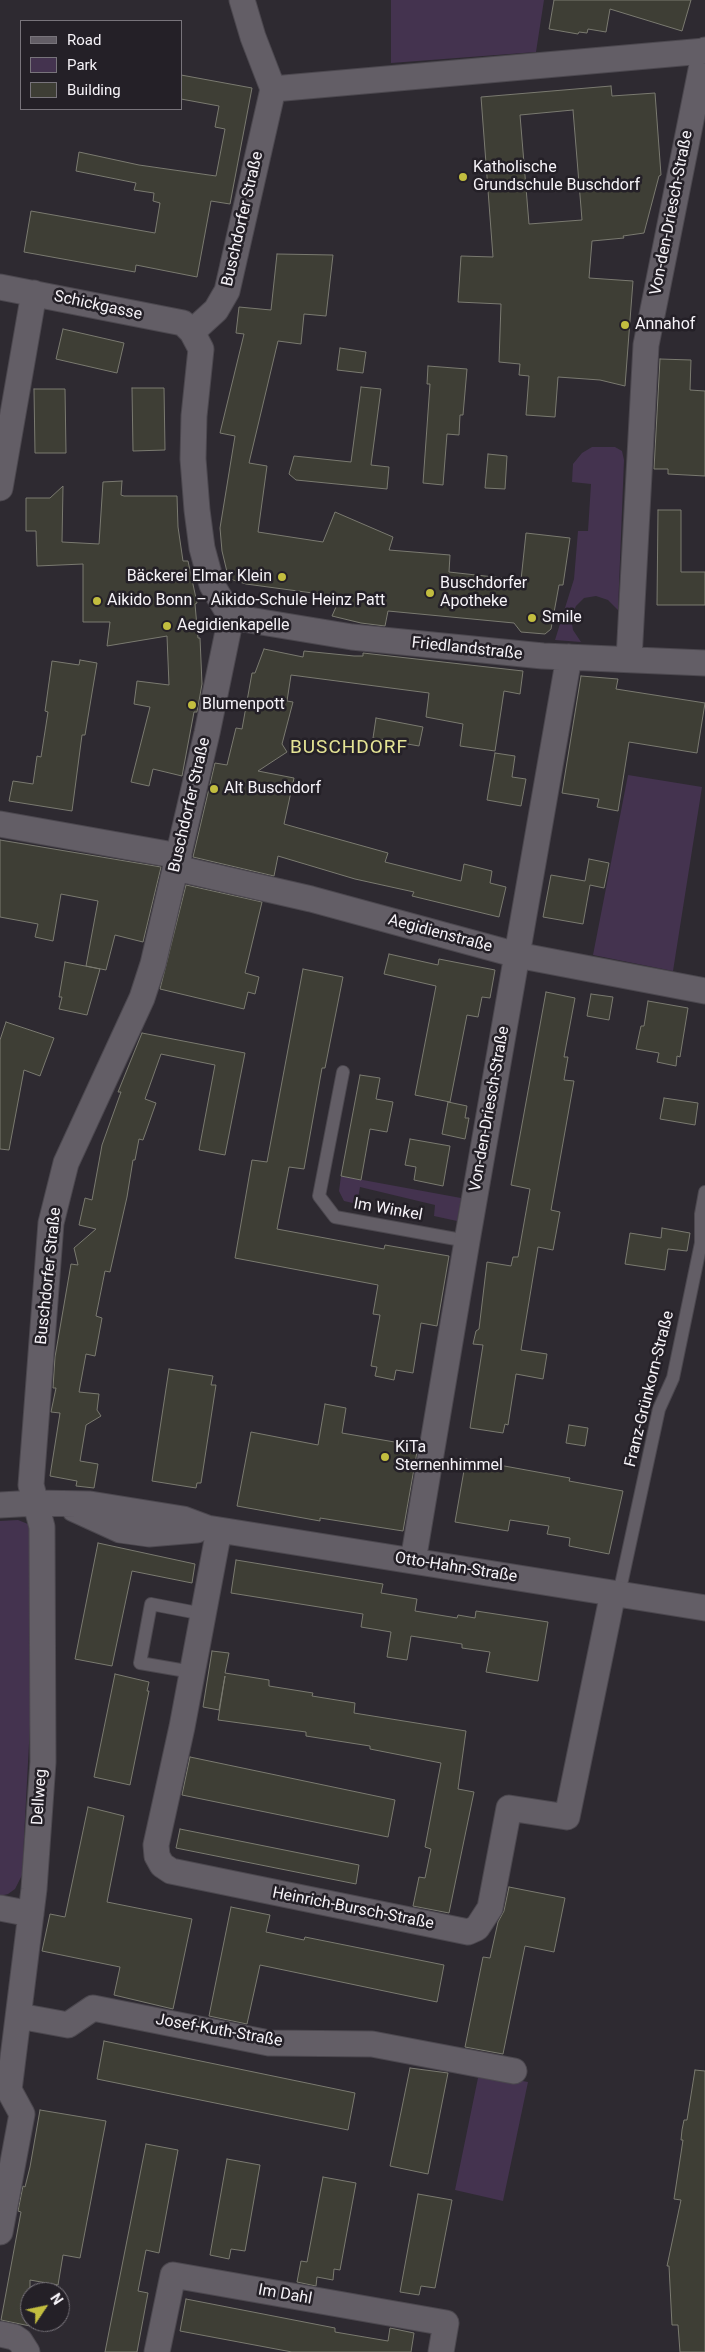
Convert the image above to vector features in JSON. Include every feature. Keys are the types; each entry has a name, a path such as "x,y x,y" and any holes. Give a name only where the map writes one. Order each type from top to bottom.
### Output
{"street":[{"path":"242,0 253,37 273,89"},
{"name":"Von-den-Driesch-Straße","path":"273,89 705,51 646,345 629,659"},
{"name":"Buschdorfer Straße","path":"192,332 216,310 227,291 273,89"},
{"name":"Schickgasse","path":"0,287 183,324 192,332"},
{"path":"0,488 34,293"},
{"path":"192,332 201,349 194,416 193,459 202,548 212,585 231,617"},
{"name":"Buschdorfer Straße","path":"48,1503 31,1486 51,1223 66,1163 142,998 153,964 231,617"},
{"name":"Friedlandstraße","path":"231,617 352,637 570,657 629,659 669,663 705,663"},
{"name":"Von-den-Driesch-Straße","path":"413,1561 466,1241 570,657"},
{"name":"Aegidienstraße","path":"0,824 177,862 517,955 705,991"},
{"name":"Dellweg","path":"0,2232 22,2114 5,2090 19,2016 31,1914 43,1752 42,1527 48,1503"},
{"name":"Otto-Hahn-Straße","path":"0,1504 90,1504 125,1509 183,1519 213,1529 705,1608"},
{"name":"Heinrich-Bursch-Straße","path":"213,1529 192,1672 156,1845 156,1856 162,1865 171,1871 468,1932 477,1928 490,1908 509,1808 567,1817 616,1594"},
{"path":"0,1908 31,1914"},
{"name":"Josef-Kuth-Straße","path":"19,2016 68,2025 94,2008 269,2043 372,2044 514,2071"},
{"name":"Im Dahl","path":"157,2352 173,2274 446,2323 441,2352"},
{"path":"0,2334 14,2337 20,2341 27,2352"}],"lane":[{"name":"Im Winkel","path":"343,1072 319,1196 335,1217 466,1241"},
{"name":"Franz-Grünkorn-Straße","path":"616,1594 659,1409 675,1368 701,1242 701,1214 705,1192"},
{"path":"192,1672 140,1663 151,1604 202,1614"}],"green space":[{"path":"391,0 544,0 536,52 391,63"},
{"path":"592,447 615,447 622,451 624,460 618,610 608,600 596,596 584,598 576,606 571,617 573,630 581,642 555,640 574,579 578,531 588,531 591,484 572,482 573,464 582,453"},
{"path":"628,775 702,787 673,971 593,955"},
{"path":"341,1176 461,1198 457,1221 434,1216 435,1205 360,1187 357,1204 344,1201 339,1191"},
{"path":"18,1520 28,1524 31,1529 30,1725 22,1875 15,1889 8,1894 0,1896 0,1521"},
{"path":"479,2073 528,2082 503,2201 455,2190"}],"building":[{"path":"554,0 691,0 682,31 610,9 606,32 588,29 587,33 579,32 578,34 549,29"},
{"path":"182,75 252,88 230,204 211,201 197,277 136,265 135,272 24,252 31,211 155,233 160,203 153,201 154,193 134,190 136,183 76,171 79,152 139,165 216,176 225,129 215,127 219,106 182,99"},
{"path":"611,86 612,96 655,93 661,175 659,176 644,233 623,236 624,238 592,241 589,278 633,281 625,386 600,380 558,377 555,417 526,415 529,376 519,375 520,364 499,362 501,304 458,302 461,256 493,257 481,97","holes":["573,110 582,220 529,224 520,115"]},
{"path":"277,254 333,255 326,316 304,314 301,344 278,341 249,463 267,466 258,532 323,542 335,512 393,537 389,550 450,555 449,572 521,580 526,533 570,538 563,585 559,585 551,629 545,634 521,632 514,623 388,611 385,626 361,623 332,616 336,607 317,601 320,594 246,584 233,580 228,576 222,551 220,528 235,436 220,433 244,334 236,333 239,307 271,310"},
{"path":"63,329 124,343 117,373 56,359"},
{"path":"340,348 366,352 363,373 337,370"},
{"path":"660,359 691,360 690,390 705,391 705,476 668,474 668,469 654,469"},
{"path":"428,366 467,369 463,415 460,415 459,435 447,434 443,485 423,483 430,384 427,384"},
{"path":"361,387 381,389 371,465 389,467 387,489 296,480 289,474 294,456 351,462"},
{"path":"132,388 164,388 165,450 133,451"},
{"path":"34,389 65,389 66,453 35,453"},
{"path":"488,454 507,456 505,489 485,488"},
{"path":"122,481 121,495 124,496 177,496 178,527 183,561 188,561 197,603 195,604 198,638 200,638 202,684 197,712 194,712 182,776 153,769 149,786 131,782 150,707 134,704 137,681 169,685 167,636 107,646 110,622 83,622 83,564 37,566 36,531 26,531 26,498 50,498 63,486 62,542 99,544 103,482"},
{"path":"658,510 681,510 681,572 705,572 705,605 657,605"},
{"path":"264,649 303,657 304,651 354,656 363,656 363,653 523,671 520,694 504,691 495,751 460,746 463,724 426,717 429,693 291,675 287,701 293,702 282,744 287,752 258,771 294,778 284,824 388,853 385,862 461,881 464,864 492,871 490,883 506,887 499,917 412,896 414,892 355,879 278,856 274,876 193,857 215,763 227,765 236,728 242,729 252,673 255,673"},
{"path":"80,660 97,663 85,735 82,735 72,811 9,801 13,781 33,784 37,756 41,757 48,712 45,711 52,661 79,665"},
{"path":"581,676 618,679 616,689 705,703 697,753 629,742 618,811 597,807 599,799 562,793"},
{"path":"376,718 423,727 419,746 373,738"},
{"path":"495,753 515,756 512,777 526,779 521,806 487,800"},
{"path":"0,840 161,867 143,942 115,935 106,970 86,966 98,901 61,894 53,941 35,937 38,924 0,917"},
{"path":"589,859 609,863 604,888 590,885 583,924 543,917 551,875 585,881"},
{"path":"186,885 262,902 245,973 259,977 255,994 248,992 244,1009 160,989"},
{"path":"389,954 438,965 439,959 495,970 490,998 482,997 478,1017 467,1015 450,1102 415,1095 436,986 384,974"},
{"path":"65,962 100,969 87,1015 59,1009 62,997 59,997"},
{"path":"303,969 343,977 325,1068 322,1068 304,1169 289,1167 277,1229 384,1249 385,1245 449,1256 437,1326 421,1323 413,1373 396,1370 394,1380 375,1376 377,1367 371,1366 380,1315 373,1314 378,1285 235,1258 252,1160 267,1162"},
{"path":"546,992 575,998 564,1057 568,1057 564,1080 574,1081 551,1210 560,1212 553,1250 538,1247 521,1350 547,1354 543,1379 516,1374 508,1425 505,1424 503,1433 470,1428 483,1345 473,1344 476,1331 479,1329 487,1262 511,1266 513,1257 518,1257 530,1189 511,1185"},
{"path":"591,994 613,997 609,1020 587,1016"},
{"path":"648,1001 688,1008 680,1057 677,1056 676,1066 657,1062 659,1053 636,1049 641,1026 644,1026"},
{"path":"6,1022 54,1038 40,1076 24,1070 9,1150 0,1149 0,1040"},
{"path":"142,1033 245,1053 225,1155 199,1150 215,1065 161,1054 145,1099 156,1103 143,1140 139,1139 110,1272 105,1271 96,1316 102,1318 95,1356 86,1354 79,1392 99,1394 97,1410 101,1416 86,1425 80,1461 98,1464 94,1488 76,1486 77,1481 50,1476 60,1413 51,1412 56,1388 53,1388 55,1357 71,1264 78,1265 74,1248 96,1229 79,1225 85,1198 92,1200 102,1145 121,1092 118,1092"},
{"path":"360,1075 380,1078 376,1099 393,1102 387,1132 370,1129 361,1180 341,1176"},
{"path":"664,1098 698,1103 695,1125 660,1119"},
{"path":"448,1102 467,1106 465,1118 469,1118 465,1139 442,1134"},
{"path":"410,1139 450,1146 443,1186 414,1180 416,1167 405,1165"},
{"path":"662,1228 690,1233 687,1251 668,1249 665,1270 625,1264 630,1233 661,1238"},
{"path":"169,1369 213,1376 211,1385 216,1385 201,1483 197,1483 196,1488 152,1481"},
{"path":"325,1404 346,1408 342,1433 418,1446 403,1531 320,1518 320,1521 237,1506 251,1432 318,1445"},
{"path":"569,1425 588,1428 585,1446 566,1443"},
{"path":"466,1459 570,1478 569,1481 623,1491 609,1554 569,1546 570,1538 547,1534 549,1526 510,1520 508,1531 455,1522"},
{"path":"98,1543 195,1564 192,1583 132,1571 112,1666 75,1659"},
{"path":"236,1560 383,1584 381,1593 417,1599 415,1611 457,1618 458,1615 475,1618 476,1611 548,1622 538,1681 486,1672 490,1652 462,1648 462,1644 411,1636 407,1660 387,1657 391,1632 361,1627 363,1614 231,1593"},
{"path":"212,1651 229,1653 225,1673 269,1680 269,1686 313,1693 312,1696 355,1703 354,1713 466,1731 458,1789 474,1792 449,1913 413,1906 419,1877 425,1878 431,1849 425,1847 441,1763 370,1749 370,1746 306,1736 306,1732 218,1720 225,1676 219,1710 203,1707"},
{"path":"115,1674 149,1682 147,1691 149,1691 130,1785 94,1777"},
{"path":"190,1757 395,1800 388,1837 182,1795"},
{"path":"88,1807 124,1816 107,1902 192,1919 173,2009 114,1995 120,1967 42,1951 50,1914 65,1917"},
{"path":"180,1829 359,1865 356,1884 176,1848"},
{"path":"509,1887 565,1898 554,1952 525,1946 503,2054 465,2047 483,1957 490,1958 498,1922 504,1911"},
{"path":"231,1907 270,1915 266,1932 304,1940 305,1937 444,1965 437,2002 260,1965 247,2024 209,2016"},
{"path":"104,2041 355,2093 348,2130 97,2079"},
{"path":"410,2068 448,2073 428,2174 390,2166"},
{"path":"695,2070 705,2071 705,2352 680,2352 678,2325 672,2325 669,2266 667,2266 681,2200 674,2199 683,2140 681,2140 682,2130 684,2120 687,2120"},
{"path":"40,2110 106,2121 80,2258 63,2255 58,2282 30,2280 30,2282 20,2282 20,2324 1,2320 21,2212 18,2211 23,2186 25,2187"},
{"path":"146,2144 178,2150 159,2253 146,2250 138,2291 148,2293 137,2352 105,2352"},
{"path":"227,2159 260,2165 245,2251 231,2249 229,2259 210,2255"},
{"path":"323,2177 356,2183 340,2270 334,2269 333,2280 317,2277 316,2286 297,2282 301,2261 307,2262"},
{"path":"418,2194 452,2200 435,2288 421,2286 419,2295 400,2292"},
{"path":"186,2299 335,2328 335,2332 388,2341 390,2328 414,2333 411,2352 292,2352 180,2331"}],"place":[{"name":"Katholische Grundschule Buschdorf","path":"463,177"},
{"name":"Annahof","path":"625,325"},
{"name":"Bäckerei Elmar Klein","path":"282,577"},
{"name":"Buschdorfer Apotheke","path":"430,593"},
{"name":"Aikido Bonn – Aikido-Schule Heinz Patt","path":"97,601"},
{"name":"Smile","path":"532,618"},
{"name":"Aegidienkapelle","path":"167,626"},
{"name":"Blumenpott","path":"192,705"},
{"name":"Alt Buschdorf","path":"214,789"},
{"name":"KiTa Sternenhimmel","path":"385,1457"}],"district":[{"name":"BUSCHDORF","path":"349,748"}]}
